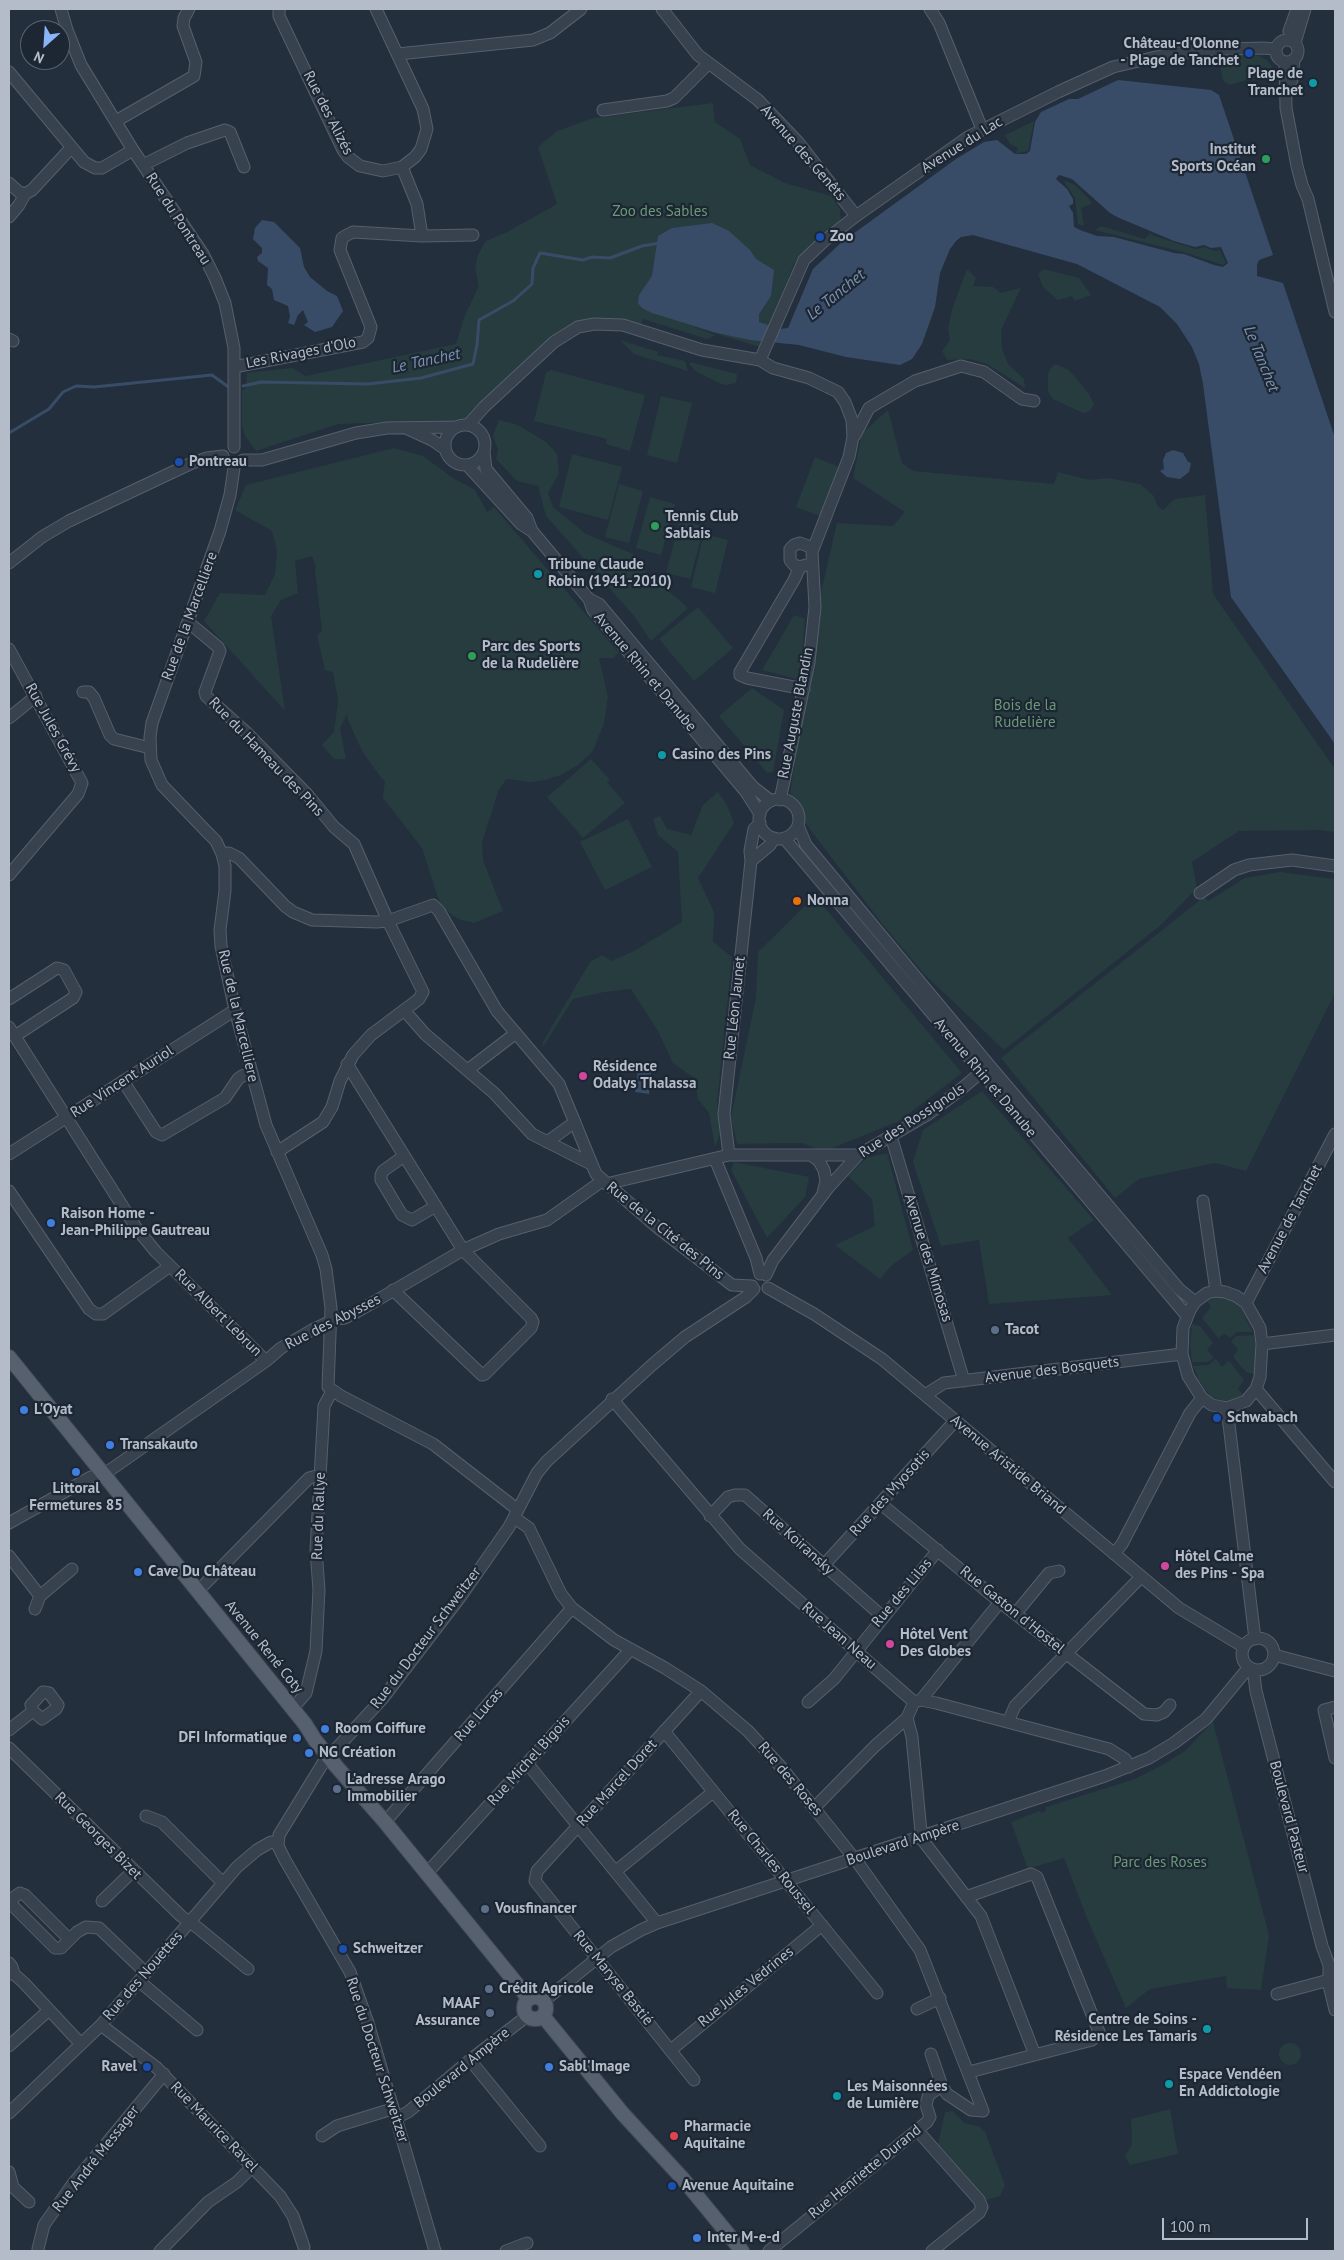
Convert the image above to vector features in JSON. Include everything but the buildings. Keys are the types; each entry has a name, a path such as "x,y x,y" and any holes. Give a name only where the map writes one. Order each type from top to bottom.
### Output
{"main road":[{"name":"Avenue René Coty","path":"9,1357 529,1999"},
{"path":"537,1997 544,2001 546,2009 543,2016 535,2019 527,2016 524,2007 529,1999 537,1997"},
{"path":"543,2016 623,2114 682,2179 742,2251"},
{"path":"623,2114 636,2134 732,2251"}],"street":[{"name":"Rue du Pontreau","path":"61,9 81,65 133,150 203,254 215,278 231,329 234,367 234,447"},
{"path":"116,121 194,76 196,62 183,26 184,18 189,9"},
{"name":"Rue des Alizés","path":"279,9 280,16 348,157 360,166 375,171 402,167"},
{"path":"376,9 423,108 427,129 421,149 415,157 402,167 417,204 422,236"},
{"path":"398,54 533,40 550,33 581,9"},
{"name":"Avenue des Genêts","path":"662,9 698,56 758,100 798,142 856,216"},
{"path":"930,9 939,23 982,129"},
{"path":"1297,9 1290,41 1298,52 1289,61 1288,116 1296,166 1308,196 1335,312"},
{"path":"1290,41 1305,9"},
{"path":"1289,61 1278,58 1276,49 1279,43 1290,41"},
{"name":"Avenue du Lac","path":"760,360 804,260 824,241 856,216 982,129 1113,67 1198,50 1276,49"},
{"path":"603,110 667,101 674,98 708,64"},
{"path":"9,72 84,162 95,168 107,166 133,150"},
{"path":"143,165 187,142 225,130 230,132 244,167"},
{"path":"9,217 19,205 24,194 32,190 71,148"},
{"path":"9,183 24,194"},
{"name":"Les Rivages d'Olo","path":"234,367 362,342 368,338 371,327 340,250 342,238 353,232 422,236 473,235"},
{"name":"Rue Auguste Blandin","path":"462,426 565,334 586,326 610,323 623,325 702,350 760,360 773,368 809,378 838,392 848,407 854,437 849,457 813,548 815,607 809,662 776,801"},
{"path":"854,437 869,408 915,381 961,366 984,372 1022,399 1034,402"},
{"path":"848,407 869,408"},
{"path":"445,449 448,434 462,426"},
{"path":"239,464 242,452 234,447 226,451 224,456 226,464 239,464 262,460 356,432 387,428 462,426 478,430 482,436 484,452 476,461 468,465 452,460 445,449 432,440 404,428"},
{"name":"Avenue Rhin et Danube","path":"484,452 486,469 527,518 532,531"},
{"path":"9,563 42,537 69,521 192,462 224,456"},
{"name":"Rue de la Marcelliere","path":"239,464 220,531 156,709 152,723 151,760 162,785 216,841 222,854 225,866 225,881 220,930 221,946 235,1010 258,1100 277,1152 322,1255 331,1298 331,1321"},
{"name":"Avenue Rhin et Danube","path":"468,465 521,524 532,531 589,599 593,610 746,792 760,819"},
{"path":"800,567 790,560 790,549 800,543 813,548"},
{"path":"804,689 746,678 740,675 740,672 800,567 812,561"},
{"name":"Avenue Rhin et Danube","path":"589,599 599,604 753,786 776,801"},
{"name":"Rue du Hameau des Pins","path":"188,622 218,647 220,651 205,692 206,696 246,732 307,794 334,827 354,844 388,921"},
{"name":"Rue Jules Grévy","path":"9,649 81,777 82,789 10,869"},
{"path":"83,692 89,692 94,698 110,735 114,739 150,748"},
{"path":"9,718 36,696"},
{"path":"776,801 789,802 795,807 799,816 798,826 790,836 779,838 766,834 760,819 763,809 776,801"},
{"name":"Rue Léon Jaunet","path":"729,1155 724,1114 751,861 750,851 754,829 760,819"},
{"name":"Avenue Rhin et Danube","path":"798,826 806,844 985,1069 1187,1316"},
{"path":"751,861 779,838"},
{"name":"Avenue Rhin et Danube","path":"779,838 1178,1289 1195,1302"},
{"name":"Rue de la Cité des Pins","path":"222,854 229,853 239,858 285,906 302,917 324,922 388,921 433,905 439,911 497,1011 559,1084 591,1164 604,1182 657,1227 732,1285 753,1288"},
{"path":"1200,893 1234,870 1250,864 1292,860 1335,866"},
{"path":"277,1152 323,1122 332,1107 347,1064 371,1035 419,999 423,992 388,921"},
{"path":"9,999 57,968 64,970 76,992 73,998 12,1031 137,1229 170,1266"},
{"name":"Rue Vincent Auriol","path":"9,1154 235,1010"},
{"path":"404,1010 425,1034 508,1107 528,1130 591,1164"},
{"path":"468,1070 516,1033"},
{"path":"347,1064 463,1250 533,1322 531,1328 486,1374 478,1373 393,1290"},
{"name":"Rue des Rossignols","path":"763,1274 823,1195 858,1155 926,1114 985,1069"},
{"path":"123,1080 156,1132 162,1135 225,1098 238,1079 251,1073"},
{"path":"548,1142 575,1122"},
{"name":"Avenue de Tanchet","path":"1246,1304 1335,1134"},
{"name":"Avenue des Mimosas","path":"891,1136 964,1381"},
{"name":"Rue des Abysses","path":"9,1523 91,1477 103,1474 266,1361 281,1348 331,1321 354,1313 463,1250 499,1234 547,1220 604,1182 729,1155 858,1155"},
{"path":"811,1155 819,1161 824,1170 826,1181 823,1195"},
{"path":"404,1156 383,1170 381,1175 381,1180 402,1215 412,1220 436,1206"},
{"path":"715,1159 763,1274 770,1282 768,1288 761,1292 753,1288 753,1278 763,1274"},
{"name":"Rue Albert Lebrun","path":"9,1191 89,1309 96,1314 103,1314 170,1266 266,1361"},
{"path":"1204,1201 1216,1291"},
{"name":"Rue du Docteur Schweitzer","path":"435,2251 368,2023 350,1972 285,1860 277,1842 282,1828 323,1764 382,1698 437,1627 516,1514 538,1473 547,1461 612,1399 685,1337 746,1297 753,1288"},
{"name":"Avenue Aristide Briand","path":"768,1288 849,1336 882,1359 1179,1608 1244,1646"},
{"path":"1216,1291 1236,1296 1246,1304 1260,1328 1262,1344 1260,1378 1256,1389 1246,1402 1228,1408 1212,1405 1202,1398 1188,1376 1182,1354 1183,1328 1187,1316 1195,1302 1207,1293 1216,1291"},
{"name":"Rue du Rallye","path":"293,1708 306,1693 316,1651 319,1590 316,1550 324,1406 332,1390 327,1383 331,1321"},
{"path":"1262,1344 1335,1336"},
{"name":"Avenue des Bosquets","path":"925,1395 944,1384 1182,1354"},
{"path":"1256,1389 1335,1482"},
{"name":"Rue des Roses","path":"332,1390 433,1444 516,1514 529,1528 561,1594 572,1608 594,1626 701,1691 764,1747 854,1859 920,1950 983,2111 971,2110 955,2101 942,2086"},
{"path":"1114,1554 1122,1544 1190,1413 1202,1398"},
{"name":"Rue Jean Neau","path":"612,1399 740,1549 855,1650 918,1701 1008,1722 1109,1749 1125,1759 1130,1767"},
{"path":"1228,1408 1255,1639"},
{"name":"Rue des Myosotis","path":"824,1566 955,1421"},
{"path":"198,1591 309,1478 320,1475"},
{"name":"Rue Koiransky","path":"710,1516 728,1498 735,1495 745,1495 882,1617"},
{"name":"Rue Gaston d'Hostel","path":"881,1504 1000,1602 1144,1714 1157,1715 1164,1712 1170,1705"},
{"name":"Rue des Lilas","path":"808,1702 834,1679 855,1650 938,1550"},
{"path":"9,1556 40,1596"},
{"path":"35,1609 40,1596 72,1569"},
{"path":"1016,1613 1049,1573 1059,1571"},
{"path":"1008,1722 1015,1706 1141,1577"},
{"path":"814,1808 875,1746 907,1718 918,1701 1000,1602"},
{"name":"Rue Lucas","path":"385,1822 572,1608"},
{"path":"1255,1639 1268,1642 1274,1655 1272,1663 1265,1669 1250,1668 1243,1659 1244,1646 1255,1639"},
{"name":"Rue Michel Bigois","path":"427,1873 631,1649"},
{"path":"1274,1655 1335,1672"},
{"name":"Boulevard Ampère","path":"544,2001 628,1937 656,1923 1130,1767 1161,1752 1196,1728 1250,1668"},
{"name":"Boulevard Pasteur","path":"1250,1668 1322,1946 1332,1970 1335,2010"},
{"path":"1230,1690 1241,1688 1256,1691"},
{"name":"Rue Marcel Doret","path":"535,1876 701,1691"},
{"path":"1335,1706 1324,1710 1335,1758"},
{"path":"9,1730 33,1711"},
{"path":"907,1718 912,1737 922,1836 926,1846 981,1916 1035,2055"},
{"name":"Rue Charles Roussel","path":"664,1732 877,1993"},
{"name":"Rue Georges Bizet","path":"9,1748 133,1871 189,1922 248,1969"},
{"path":"527,1763 616,1870 656,1923"},
{"path":"616,1870 713,1792"},
{"path":"146,1816 162,1822 223,1883"},
{"name":"Rue des Nouettes","path":"9,2113 101,2025 223,1883 249,1856 271,1842 277,1842"},
{"path":"102,1901 133,1871"},
{"path":"966,1897 1032,1874 1037,1877 1099,2032 1092,2040 969,2072"},
{"name":"Rue Maryse Bastié","path":"535,1876 536,1884 694,2080"},
{"path":"69,1939 25,1895 16,1894 12,1902 14,1907 56,1948 61,1948 69,1939 86,1928 99,1928 143,1977 197,2030"},
{"name":"Rue Jules Vedrines","path":"671,2050 822,1925"},
{"path":"9,1963 12,1967 10,1976 49,2010 81,2044"},
{"path":"1276,1994 1332,1970"},
{"path":"917,2009 940,1998"},
{"path":"9,2046 49,2010"},
{"name":"Boulevard Ampère","path":"322,2136 337,2126 408,2112 470,2060 527,2016"},
{"name":"Rue Maurice Ravel","path":"101,2025 164,2074 252,2167 288,2207 297,2223 305,2250"},
{"path":"931,2054 942,2086"},
{"path":"470,2060 540,2146"},
{"name":"Rue André Messager","path":"38,2249 44,2225 72,2185 164,2074"},
{"name":"Rue Henriette Durand","path":"769,2251 918,2130 929,2118 926,2105 928,2097 942,2086"},
{"path":"918,2130 979,2200 982,2207 980,2213 932,2251"},
{"path":"160,2251 208,2202 237,2182 252,2167"},
{"path":"9,2172 13,2186 29,2202"},
{"path":"506,2251 527,2243"}],"green space":[{"path":"1246,54 1259,56 1268,61 1275,71 1230,85 1223,81 1219,58"},
{"name":"Zoo des Sables","path":"713,103 715,122 740,139 750,165 785,183 831,196 840,209 841,223 795,262 760,347 691,326 715,335 707,339 643,319 639,327 599,320 538,351 467,418 451,423 338,424 256,451 245,436 242,426 242,390 246,389 247,373 292,368 306,376 456,344 465,315 479,286 475,268 478,255 486,241 509,231 557,204 538,147 557,131 594,118"},
{"path":"1034,121 1028,151 1015,154 1018,148 1010,144 1005,135"},
{"path":"1063,180 1075,185 1091,201 1092,204 1081,208 1084,226 1078,224 1075,198"},
{"path":"1101,226 1145,239 1150,233 1154,236 1196,249 1205,247 1214,251 1220,250 1226,263 1223,265 1183,252 1095,230"},
{"path":"967,269 976,278 973,286 993,287 1001,293 1021,288 1001,330 1002,349 1008,364 1024,379 1025,388 987,364 970,359 947,360 942,351 950,340 948,330 952,309"},
{"path":"1043,269 1079,278 1091,295 1075,301 1072,296 1058,300 1043,287 1038,274"},
{"path":"620,340 658,352 657,355 685,361 688,371 634,354"},
{"path":"690,362 737,374 736,383 721,384 697,372 690,365"},
{"path":"1054,365 1069,370 1089,394 1094,405 1090,411 1083,413 1053,399 1048,392 1048,374"},
{"path":"551,370 645,395 630,451 606,444 607,439 534,421 546,373"},
{"path":"661,396 692,403 677,463 647,455"},
{"name":"Bois de la Rudelière","path":"888,410 902,463 913,471 1054,484 1058,472 1090,480 1108,478 1140,484 1154,496 1158,507 1163,510 1175,499 1205,495 1213,594 1335,769 1335,832 1318,830 1239,831 1192,862 1197,888 1162,924 1004,1050 924,974 884,926 789,802 813,627 837,523 893,526 905,512 853,478 862,433"},
{"path":"499,420 518,425 546,442 557,454 559,473 548,493 553,507 586,534 633,554 643,569 688,608 651,641 634,616 546,516 538,486 517,481 496,459 498,450 493,436"},
{"name":"Parc des Sports de la Rudelière","path":"394,448 423,456 453,478 475,490 487,512 494,507 619,653 613,658 599,658 608,697 604,723 593,751 578,765 561,775 530,782 507,779 499,789 482,842 483,860 503,911 474,923 458,919 441,907 422,848 383,798 385,780 382,779 362,751 347,714 340,728 346,759 334,759 322,745 334,732 338,701 333,672 325,670 317,635 322,631 316,567 312,556 295,561 298,593 281,600 271,616 285,711 204,621 220,593 265,595 275,574 277,550 272,531 235,510 246,485"},
{"path":"572,454 622,467 608,520 559,507"},
{"path":"815,457 839,467 820,516 796,507"},
{"path":"619,484 643,491 629,543 605,537"},
{"name":"Tennis Club Sablais","path":"650,497 675,504 661,555 636,548"},
{"path":"680,520 704,527 690,579 666,573"},
{"path":"704,534 728,540 715,593 691,587"},
{"path":"698,607 733,648 694,681 659,639"},
{"path":"794,615 805,619 800,680 762,670"},
{"path":"752,688 784,710 773,772 767,773 719,716"},
{"path":"591,759 610,780 607,782 625,803 583,838 547,797"},
{"path":"718,792 727,805 734,823 698,878 714,912 713,942 732,957 717,1104 720,1134 715,1147 709,1113 698,1099 694,1078 673,1063 658,1031 631,989 604,992 573,999 543,1047 543,1042 590,962 602,955 611,961 634,951 682,922 678,852 658,835 653,819 660,816 667,829 691,835 703,805"},
{"path":"628,819 652,867 605,890 580,842"},
{"path":"1280,872 1335,879 1335,993 1246,1171 1215,1163 1139,1179 1115,1198 1001,1058 1204,897 1208,901 1245,878"},
{"path":"815,896 962,1073 899,1121 823,1152 803,1143 737,1144 731,1117 756,998 758,952"},
{"path":"982,1091 1094,1220 1068,1238 1112,1295 989,1304 979,1240 941,1246 913,1162 923,1130"},
{"path":"887,1153 913,1250 891,1266 880,1279 835,1245 875,1226 872,1199 848,1176 866,1158"},
{"path":"734,1162 809,1177 805,1197 767,1238 731,1170"},
{"path":"1216,1297 1228,1298 1239,1305 1253,1332 1237,1332 1230,1338 1225,1334 1218,1338 1202,1318 1211,1307 1207,1301"},
{"path":"1192,1324 1200,1326 1213,1343 1207,1349 1214,1358 1208,1362 1192,1362 1190,1345"},
{"path":"1254,1335 1257,1357 1254,1374 1246,1372 1233,1357 1238,1349 1231,1341 1236,1336"},
{"path":"1216,1359 1222,1367 1229,1361 1244,1380 1238,1389 1243,1394 1241,1396 1229,1401 1221,1401 1209,1395 1200,1382 1193,1366 1208,1365"},
{"name":"Parc des Roses","path":"1213,1722 1269,1935 1261,1990 1227,1988 1226,1976 1150,1989 1126,2008 1087,1918 1064,1858 1028,1869 1011,1822 1039,1811 1041,1813 1046,1811 1046,1807 1135,1779 1185,1751"},
{"path":"1290,2043 1298,2046 1301,2054 1298,2062 1290,2065 1282,2062 1279,2054 1282,2046"},
{"path":"1170,2109 1178,2154 1130,2165 1125,2156 1131,2146 1131,2119"},
{"path":"953,2111 964,2123 980,2127 985,2132 1005,2185 1000,2196 986,2200 938,2144 945,2112"}],"water":[{"path":"1118,80 1211,90 1219,95 1273,255 1259,260 1257,276 1283,283 1335,438 1335,744 1231,597 1199,364 1192,347 1177,324 1160,307 1077,264 973,235 961,237 950,249 940,273 935,307 922,344 912,359 900,365 846,357 799,345 750,340 717,333 652,313 642,308 638,303 639,295 652,276 658,236 672,228 712,223 729,231 750,250 756,259 774,270 771,296 759,314 759,322 780,329 788,328 813,269 842,242 956,159 984,142 997,140 1015,154 1026,154 1030,151 1035,122 1041,112 1069,99 1078,99","holes":["1059,175 1072,179 1117,217 1174,241 1195,247 1204,245 1211,248 1221,247 1228,263 1223,267 1214,265 1184,254 1114,237 1097,236 1074,227 1073,213 1069,206 1073,204 1073,199 1067,189 1056,179"]},
{"path":"262,220 274,222 300,248 304,267 310,277 327,291 337,296 343,311 332,327 315,332 304,325 308,322 303,310 298,315 294,325 288,323 290,317 288,306 274,300 272,289 267,285 268,268 258,261 257,257 262,253 262,248 253,239 255,228"},
{"path":"1173,450 1183,453 1188,462 1191,463 1189,472 1180,479 1167,477 1160,471 1164,469 1163,460 1166,453"},
{"path":"639,1063 652,1065 649,1094 635,1092"}],"waterway":[{"name":"Le Tanchet","path":"243,386 261,382 368,384 421,378 473,364 479,320 513,301 532,284 533,268 540,253 583,260 592,257 610,258 642,246 660,243"},
{"name":"Le Tanchet","path":"9,433 49,409 63,392 76,386 94,387 212,375 227,386"}],"place":[{"name":"Château-d'Olonne - Plage de Tanchet","path":"1249,53"},
{"name":"Plage de Tranchet","path":"1313,83"},
{"name":"Institut Sports Océan","path":"1266,159"},
{"name":"Zoo","path":"820,237"},
{"name":"Pontreau","path":"179,462"},
{"name":"Tennis Club Sablais","path":"655,526"},
{"name":"Tribune Claude Robin (1941-2010)","path":"538,574"},
{"name":"Parc des Sports de la Rudelière","path":"472,656"},
{"name":"Casino des Pins","path":"662,755"},
{"name":"Nonna","path":"797,901"},
{"name":"Résidence Odalys Thalassa","path":"583,1076"},
{"name":"Raison Home - Jean-Philippe Gautreau","path":"51,1223"},
{"name":"Tacot","path":"995,1330"},
{"name":"L'Oyat","path":"24,1410"},
{"name":"Schwabach","path":"1217,1418"},
{"name":"Transakauto","path":"110,1445"},
{"name":"Littoral Fermetures 85","path":"76,1472"},
{"name":"Hôtel Calme des Pins - Spa","path":"1165,1566"},
{"name":"Cave Du Château","path":"138,1572"},
{"name":"Hôtel Vent Des Globes","path":"890,1644"},
{"name":"Room Coiffure","path":"325,1729"},
{"name":"DFI Informatique","path":"297,1738"},
{"name":"NG Création","path":"309,1753"},
{"name":"L'adresse Arago Immobilier","path":"337,1789"},
{"name":"Vousfinancer","path":"485,1909"},
{"name":"Schweitzer","path":"343,1949"},
{"name":"Crédit Agricole","path":"489,1989"},
{"name":"MAAF Assurance","path":"490,2013"},
{"name":"Centre de Soins - Résidence Les Tamaris","path":"1207,2029"},
{"name":"Ravel","path":"147,2067"},
{"name":"Sabl'Image","path":"549,2067"},
{"name":"Espace Vendéen En Addictologie","path":"1169,2084"},
{"name":"Les Maisonnées de Lumière","path":"837,2096"},
{"name":"Pharmacie Aquitaine","path":"674,2136"},
{"name":"Avenue Aquitaine","path":"672,2186"},
{"name":"Inter M-e-d","path":"697,2238"}]}
